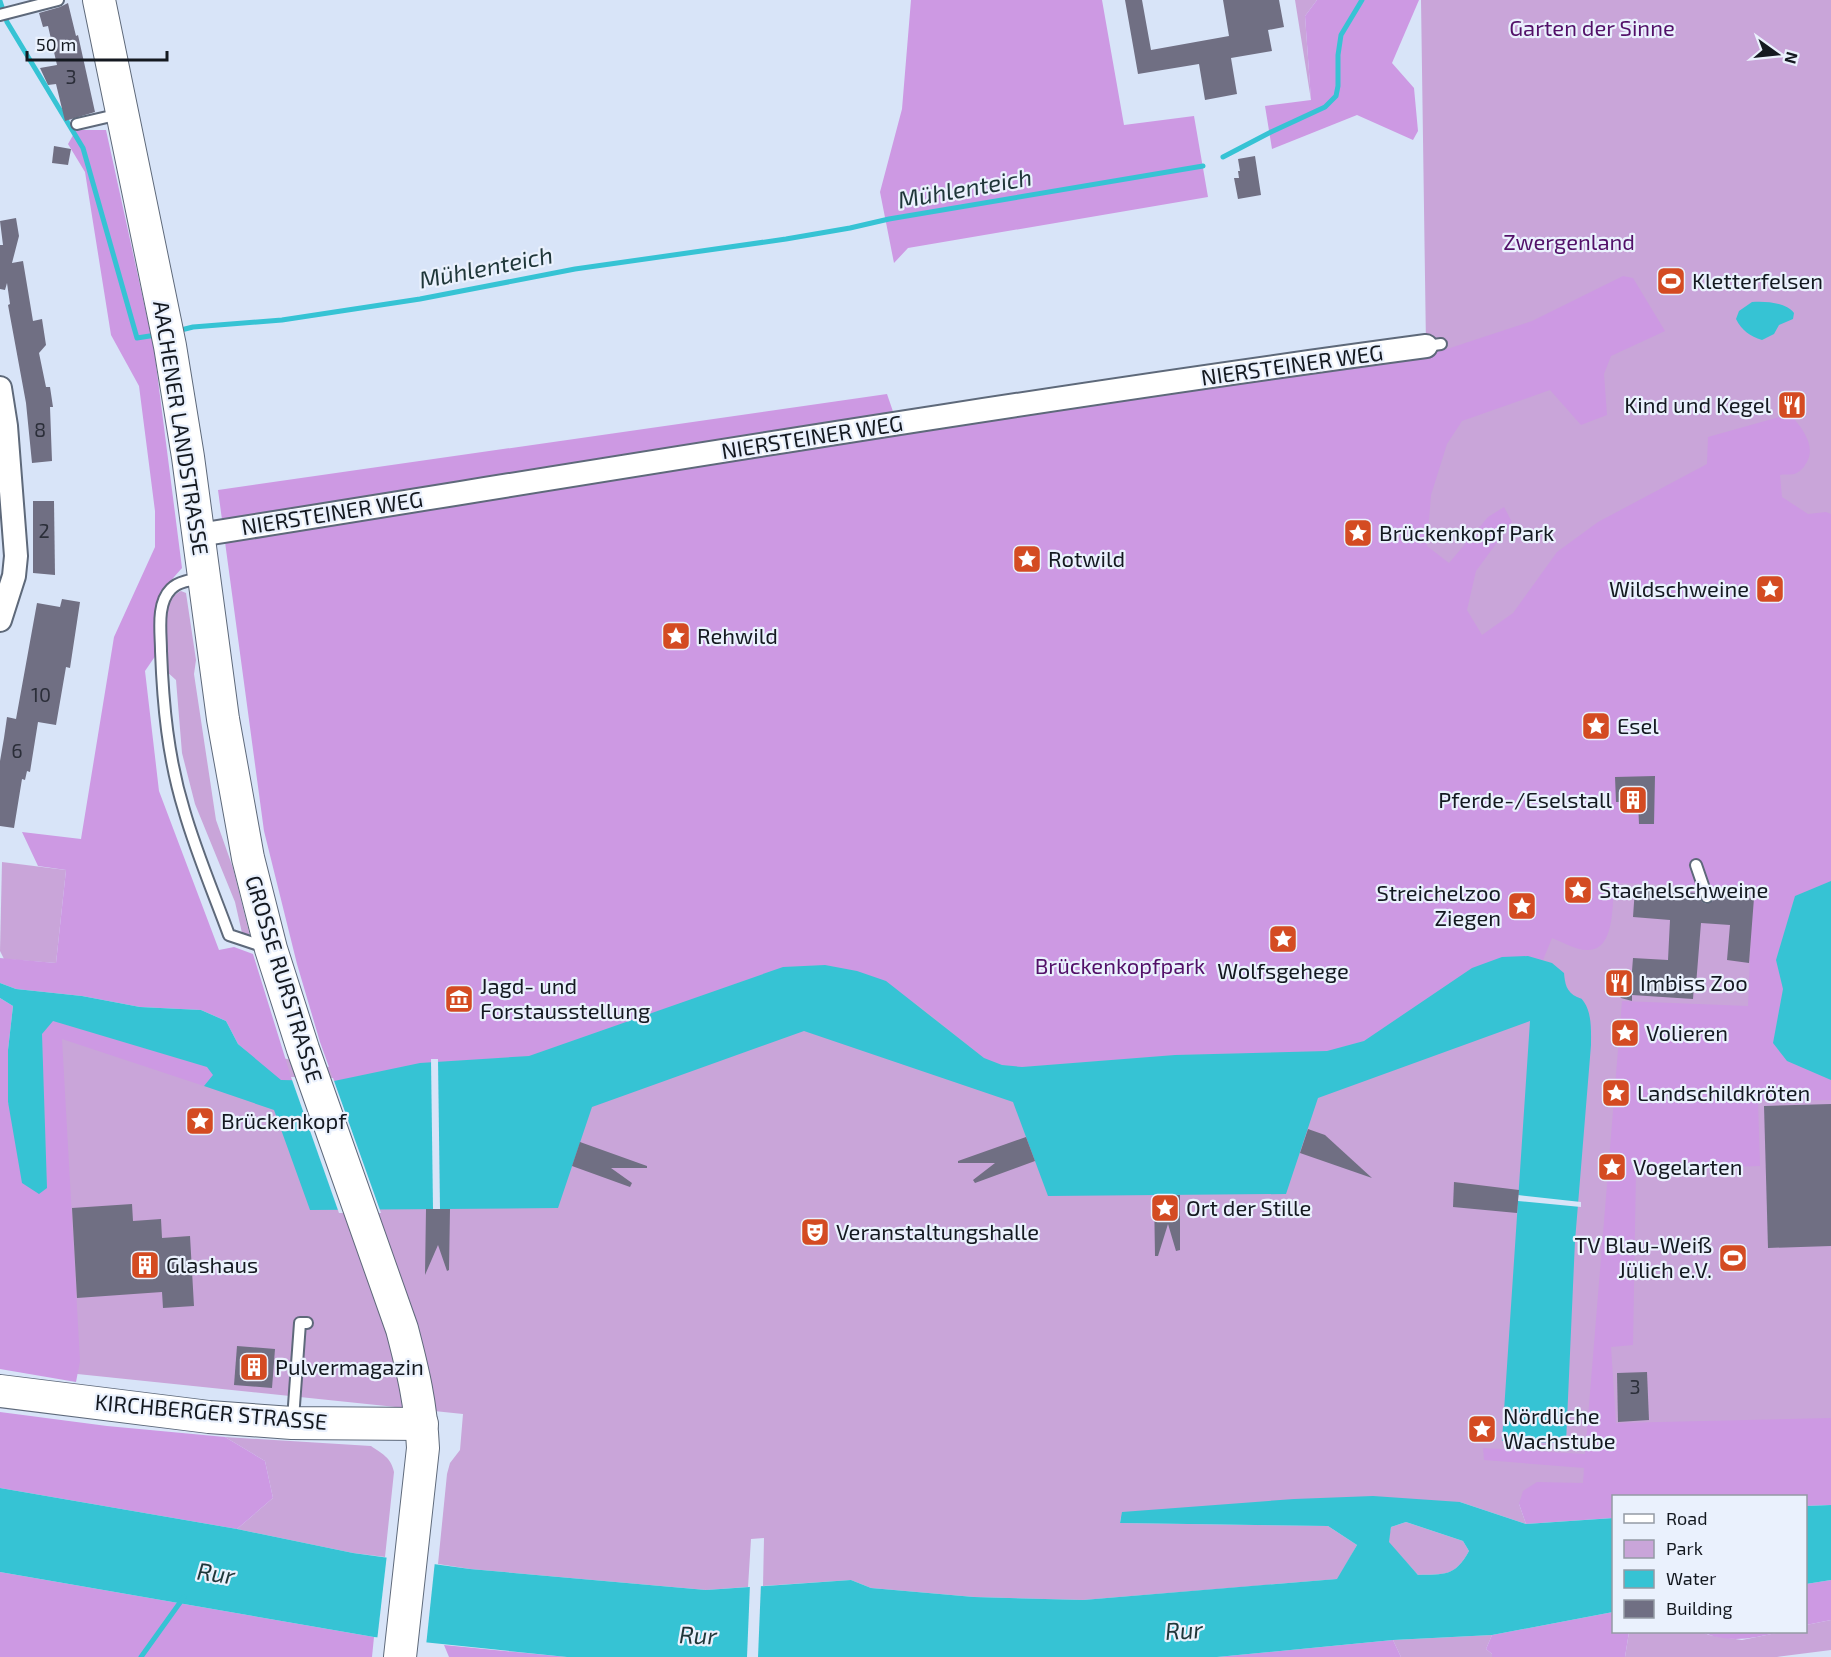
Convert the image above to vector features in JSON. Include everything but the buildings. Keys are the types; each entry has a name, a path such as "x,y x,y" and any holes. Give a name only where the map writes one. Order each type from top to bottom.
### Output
{"main road":[{"name":"AACHENER LANDSTRASSE","path":"99,0 167,332 199,535 223,719 248,858"},
{"name":"GROSSE RURSTRASSE","path":"248,858 271,949 303,1049 402,1329 412,1367 422,1436 400,1657"},
{"name":"KIRCHBERGER STRASSE","path":"0,1391 209,1417 422,1436"}],"street":[{"name":"NIERSTEINER WEG","path":"199,535 1163,383 1433,345"},
{"path":"0,388 16,556 14,576 5,591 0,620"}],"lane":[{"path":"0,15 58,0"},
{"path":"77,124 123,113"},
{"path":"204,579 184,581 171,589 163,603 160,623 163,698 171,754 184,810 229,935 271,949"},
{"path":"1696,865 1707,897"},
{"path":"292,1423 300,1323 307,1323"}],"green space":[{"path":"911,0 1102,0 1124,125 1194,116 1208,197 908,248 894,263 880,192 902,109"},
{"path":"1295,0 1317,0 1305,16 1311,100"},
{"path":"1317,0 1419,0 1392,63 1414,88 1418,131 1413,140 1357,115 1272,149 1265,106 1311,100 1305,16"},
{"name":"Brückenkopfpark","path":"1421,0 1831,0 1831,1476 1519,1504 1526,1524 1460,1502 1121,1517 1120,1523 1328,1526 1357,1545 1338,1579 1083,1600 974,1597 871,1588 851,1580 763,1586 764,1538 751,1539 748,1587 706,1590 470,1569 438,1564 447,1474 450,1463 460,1450 463,1414 58,1372 35,1011 350,1071 1426,346"},
{"path":"76,130 106,130 154,349 182,568 167,585 159,602 155,627 156,655 145,671 159,791 219,950 234,947 253,954 292,1080 281,1080 269,1071 238,1044 226,1021 201,1010 140,1007 82,996 16,989 0,983 0,958 56,963 66,870 38,866 22,832 81,839 114,637 155,547 155,511 139,386 111,335 85,172 68,144"},
{"path":"1623,276 1633,278 1665,331 1611,356 1604,374 1607,415 1581,425 1550,390 1462,421 1447,444 1431,495 1427,546 1449,563 1488,517 1504,507 1512,522 1476,571 1467,610 1482,635 1513,613 1557,552 1598,522 1707,464 1708,437 1790,414 1807,438 1810,451 1809,458 1800,471 1780,475 1782,497 1808,514 1826,512 1831,514 1831,881 1795,896 1776,960 1783,989 1773,1043 1787,1061 1831,1080 1831,1100 1758,1101 1760,1166 1636,1170 1633,1345 1611,1347 1616,1423 1831,1418 1831,1505 1807,1506 1807,1495 1612,1495 1612,1518 1526,1524 1519,1504 1523,1491 1537,1482 1583,1483 1584,1468 1484,1460 1483,1448 1585,1454 1622,1001 1748,1006 1753,887 1614,883 1611,924 1603,943 1596,948 1578,949 1552,938 1543,960 1528,956 1472,968 1364,1041 1327,1051 1175,1055 1022,1067 1002,1065 984,1058 917,1004 857,971 825,965 783,967 529,1056 420,1063 334,1081 297,964 264,831 218,490 887,394 899,429 1447,349 1532,321"},
{"path":"181,591 186,593 196,660 194,674 216,820 233,868 250,936 242,933 235,902 195,804 182,753 176,680 165,670 163,626 165,615 173,597"},
{"path":"2,862 66,870 56,963 4,959 0,951"},
{"path":"0,998 13,1006 8,1050 8,1102 47,1188 42,1034 53,1021 207,1067 214,1075 204,1086 62,1039 80,1361 76,1382 0,1369"},
{"path":"0,1412 107,1426 225,1437 265,1461 273,1498 237,1529 0,1488"},
{"path":"225,1437 371,1446 382,1454 391,1463 394,1472 385,1557 353,1553 237,1529 273,1498 265,1461"},
{"path":"1406,1522 1463,1541 1469,1551 1454,1570 1442,1574 1418,1575 1388,1542 1391,1527"},
{"path":"0,1572 374,1637 372,1657 0,1657"},
{"path":"1831,1580 1831,1620 1807,1625 1807,1584"},
{"path":"1612,1612 1612,1633 1629,1633 1625,1657 1492,1657 1486,1649 1492,1635"},
{"path":"1831,1620 1831,1650 1777,1657 1625,1657 1629,1633 1704,1633 1742,1640 1776,1633 1807,1633 1807,1625"},
{"path":"1704,1633 1776,1633 1732,1639"},
{"path":"1492,1635 1486,1649 1492,1657 1401,1657 1393,1640"},
{"path":"1393,1640 1401,1657 1217,1657"},
{"path":"444,1645 567,1657 449,1657"}],"water":[{"path":"1752,302 1768,302 1786,306 1794,313 1793,319 1779,325 1774,334 1762,340 1750,335 1736,319 1739,311"},
{"path":"1831,881 1831,1080 1787,1061 1773,1043 1783,989 1776,960 1795,896"},
{"path":"1528,956 1552,963 1564,973 1568,990 1582,999 1587,1006 1590,1023 1591,1045 1575,1241 1566,1443 1502,1441 1530,1021 1318,1098 1286,1194 1048,1196 1013,1102 804,1031 592,1107 558,1208 310,1210 274,1110 204,1086 213,1075 207,1067 53,1021 42,1034 47,1188 39,1194 22,1183 8,1102 8,1050 13,1006 0,998 0,983 16,989 82,996 140,1007 201,1010 226,1021 238,1044 281,1080 334,1081 420,1063 529,1056 783,967 825,965 857,971 886,981 984,1058 1002,1065 1022,1067 1175,1055 1327,1051 1364,1041 1472,968 1502,957"},
{"name":"Rur","path":"0,1488 237,1529 353,1553 470,1569 706,1590 851,1580 871,1588 974,1597 1083,1600 1337,1579 1357,1545 1328,1526 1120,1523 1122,1512 1294,1499 1373,1496 1460,1502 1526,1524 1612,1518 1612,1612 1492,1635 1393,1640 1217,1657 567,1657 374,1637 0,1572","holes":["1406,1522 1463,1541 1469,1551 1454,1570 1442,1574 1418,1575 1389,1542 1391,1527"]},
{"path":"1831,1505 1831,1580 1807,1584 1807,1506"}],"pier":[{"path":"431,1059 438,1059 440,1209 433,1209"},
{"path":"291,1077 333,1078 381,1213 339,1213"},
{"path":"1518,1195 1581,1202 1581,1207 1518,1201"},
{"path":"387,1554 435,1561 426,1646 377,1641"},
{"path":"761,1583 758,1657 747,1657 750,1584"}],"waterway":[{"name":"Mühlenteich","path":"1223,157 1325,107 1336,96 1341,35 1362,0"},
{"name":"Mühlenteich","path":"0,1 7,22 83,148 137,338 156,335"},
{"name":"Mühlenteich","path":"177,331 193,327 282,320 420,299 575,269 786,239 889,219 1203,166"},
{"path":"141,1657 184,1597"}],"place":[{"name":"Kletterfelsen","path":"1671,281"},
{"name":"Kind und Kegel","path":"1792,405"},
{"name":"Brückenkopf Park","path":"1358,533"},
{"name":"Rotwild","path":"1027,559"},
{"name":"Wildschweine","path":"1770,589"},
{"name":"Rehwild","path":"676,636"},
{"name":"Esel","path":"1596,726"},
{"name":"Pferde-/Eselstall","path":"1633,800"},
{"name":"Stachelschweine","path":"1578,890"},
{"name":"Streichelzoo Ziegen","path":"1522,906"},
{"name":"Wolfsgehege","path":"1283,939"},
{"name":"Imbiss Zoo","path":"1619,983"},
{"name":"Jagd- und Forstausstellung","path":"459,999"},
{"name":"Volieren","path":"1625,1033"},
{"name":"Landschildkröten","path":"1616,1093"},
{"name":"Brückenkopf","path":"200,1121"},
{"name":"Vogelarten","path":"1612,1167"},
{"name":"Ort der Stille","path":"1165,1208"},
{"name":"Veranstaltungshalle","path":"815,1232"},
{"name":"TV Blau-Weiß Jülich e.V.","path":"1733,1258"},
{"name":"Glashaus","path":"145,1265"},
{"name":"Pulvermagazin","path":"254,1367"},
{"name":"Nördliche Wachstube","path":"1482,1429"}],"park label":[{"name":"Garten der Sinne","path":"1592,28"},
{"name":"Zwergenland","path":"1569,242"}]}
